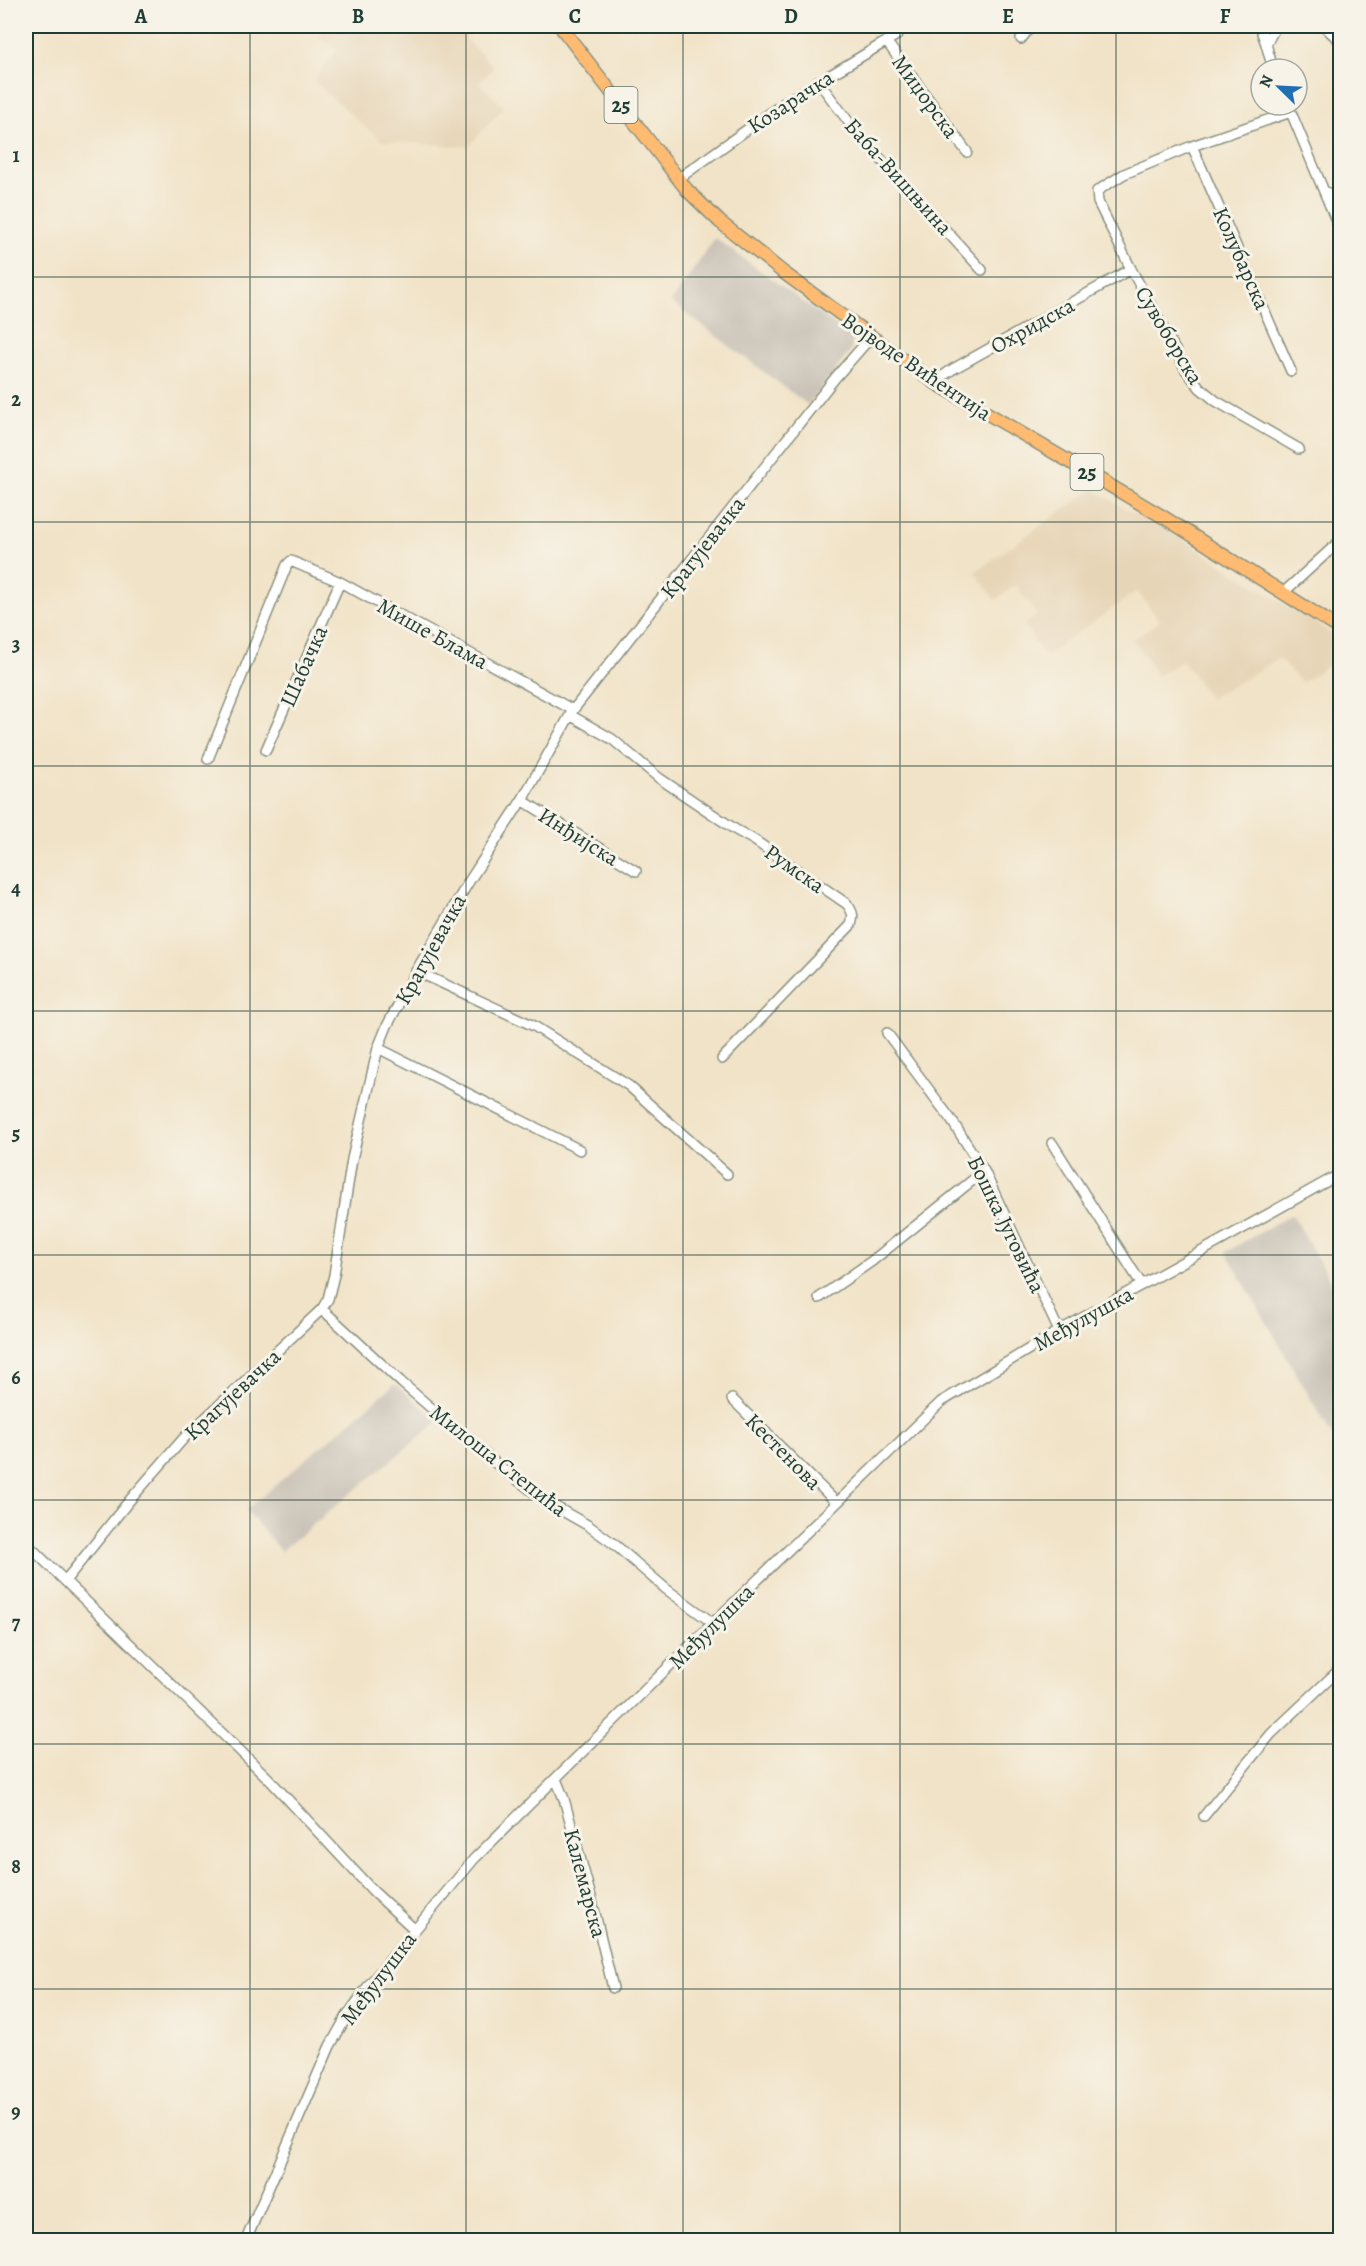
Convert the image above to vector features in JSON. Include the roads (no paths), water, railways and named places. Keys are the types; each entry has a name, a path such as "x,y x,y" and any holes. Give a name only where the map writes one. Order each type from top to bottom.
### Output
{"main road":[{"name":"Војводе Вићентија","path":"565,27 678,179 720,222 871,338 934,382 1165,518 1341,629"}],"street":[{"name":"Козарачка","path":"678,179 757,121 818,81 897,35 902,26"},
{"path":"1021,39 1031,26"},
{"path":"1263,26 1262,33 1270,57"},
{"path":"1266,44 1276,26"},
{"path":"1324,26 1341,41"},
{"name":"Миџорска","path":"886,41 967,152"},
{"name":"Баба-Вишњина","path":"818,81 857,133 982,270"},
{"path":"1192,146 1268,117"},
{"path":"1292,117 1341,230"},
{"name":"Сувоборска","path":"1192,146 1108,183 1097,191 1098,202 1131,269 1186,370 1200,388 1216,401 1299,449"},
{"name":"Колубарска","path":"1192,146 1291,371"},
{"path":"1324,191 1341,188"},
{"path":"1324,191 1341,199"},
{"name":"Охридска","path":"934,382 953,369 1131,269"},
{"name":"Крагујевачка","path":"65,1581 129,1501 184,1438 322,1309 328,1299 334,1275 352,1159 378,1048 416,971 468,883 522,800 571,712 835,378 871,338"},
{"path":"1284,592 1341,541"},
{"name":"Мише Блама","path":"207,759 291,561 340,582 571,712"},
{"name":"Шабачка","path":"266,750 340,582"},
{"name":"Румска","path":"571,712 612,740 659,778 847,904 852,911 853,918 850,925 722,1059"},
{"name":"Инђијска","path":"522,800 636,872"},
{"path":"416,971 534,1026 629,1086 727,1174"},
{"name":"Бошка Југовића","path":"887,1033 952,1121 984,1171 1059,1331"},
{"path":"378,1048 580,1150"},
{"path":"1052,1143 1142,1285"},
{"path":"819,1298 872,1261 984,1171"},
{"name":"Међулушка","path":"246,2241 330,2046 347,2016 369,1985 474,1859 836,1502 941,1402 1059,1331 1341,1174"},
{"name":"Милоша Степића","path":"322,1309 402,1383 499,1466 547,1502 589,1526 614,1544 666,1589 713,1623"},
{"name":"Кестенова","path":"732,1399 836,1502"},
{"path":"26,1543 268,1778 373,1891 414,1929"},
{"path":"1204,1815 1272,1734 1341,1669"},
{"name":"Калемарска","path":"556,1779 564,1799 588,1886 613,1988"}]}
